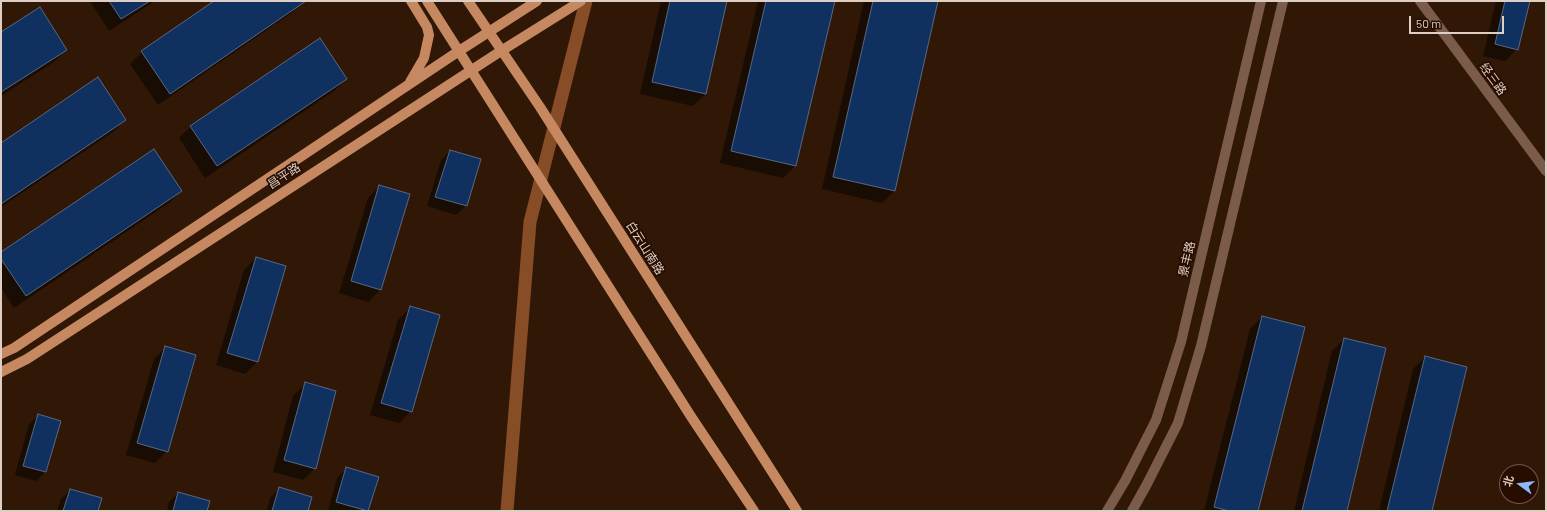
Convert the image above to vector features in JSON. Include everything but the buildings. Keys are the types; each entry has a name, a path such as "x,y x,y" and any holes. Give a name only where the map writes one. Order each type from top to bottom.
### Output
{"main road":[{"path":"408,85 424,58 429,35 427,27 411,1"},
{"path":"427,1 688,412 754,511"},
{"name":"白云山南路","path":"468,1 540,107 797,511"},
{"name":"昌平路","path":"1,354 14,348 459,51 537,1"},
{"name":"昌平路","path":"1,372 26,359 501,51 582,1"}],"street":[{"name":"景丰路","path":"1107,511 1125,481 1156,420 1181,342 1261,1"},
{"path":"1132,511 1178,424 1201,346 1283,1"},
{"name":"经三路","path":"1420,1 1546,172"}],"waterway":[{"path":"507,511 530,222 586,1"}]}
